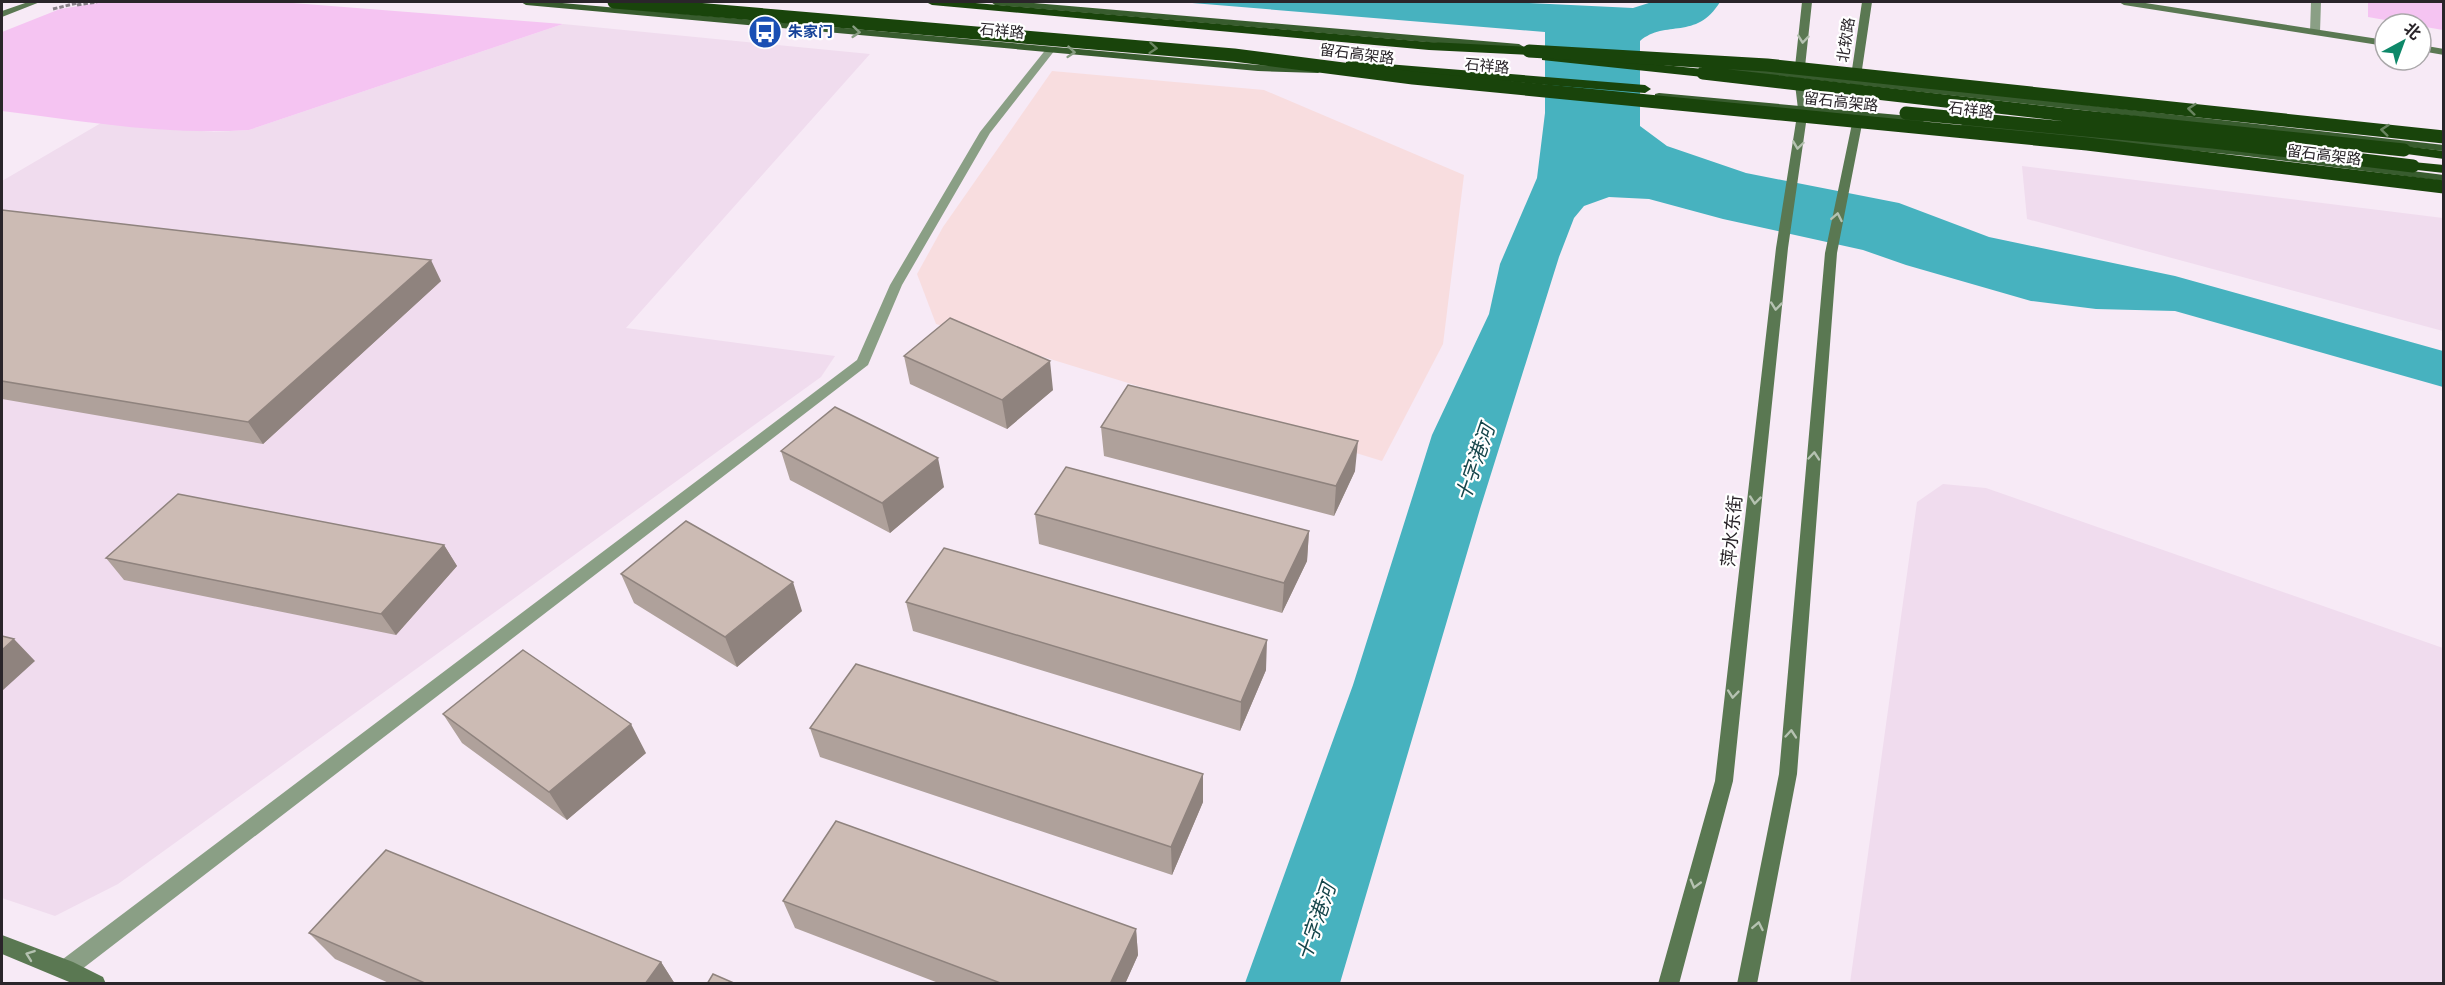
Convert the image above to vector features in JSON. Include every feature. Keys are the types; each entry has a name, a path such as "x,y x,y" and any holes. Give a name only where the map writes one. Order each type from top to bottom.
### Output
{"highway":[{"name":"留石高架路","path":"614,2 1645,89 2189,139 2413,170 2444,169"},
{"name":"留石高架路","path":"932,2 1247,28 1703,73 2075,116 2444,155"},
{"name":"留石高架路","path":"1429,46 1767,65 2444,137"},
{"name":"留石高架路","path":"1234,55 1413,78 2087,144 2444,187"},
{"path":"2413,170 2444,178"}],"main road":[{"path":"2,14 35,2"},
{"name":"石祥路","path":"526,2 1258,68 1418,75 1530,84 1859,114 2413,170"},
{"name":"石祥路","path":"995,2 1659,60 2444,148"},
{"path":"1799,76 1807,2"},
{"name":"北软路","path":"1855,83 1868,2"},
{"path":"2124,2 2373,41"},
{"name":"萍水东街","path":"1668,984 1724,781 1782,248 1803,109 1799,76"},
{"path":"1747,984 1788,774 1831,253 1859,114 1855,83"},
{"path":"2,945 66,969 96,984"}],"street":[{"path":"2315,32 2316,2"},
{"path":"66,969 863,362 896,285 985,132 1050,50"}],"path":[{"path":"81,2 52,9 97,2"}],"shaded area":[{"path":"104,2 280,2 563,24 249,130 156,129 2,111 2,32 60,9"},
{"path":"2368,2 2443,2 2443,30 2433,28 2433,12 2373,12 2373,18 2368,17"},
{"path":"563,24 870,54 626,328 835,356 821,377 118,884 55,916 2,898 2,181 101,123 214,132 249,130"},
{"path":"1052,71 1264,90 1464,175 1443,344 1382,461 936,324 917,274 943,227"},
{"path":"2022,166 2443,218 2443,331 2027,219"},
{"path":"1943,484 1986,488 2443,648 2443,983 1850,983 1917,502"}],"water":[{"name":"十字港河","path":"1180,2 1509,2 1633,8 1652,2 1720,2 1711,14 1691,26 1660,31 1640,41 1640,126 1667,146 1746,173 1899,203 1989,237 2175,276 2443,351 2443,387 2175,311 2096,309 2031,301 1906,265 1863,250 1723,219 1649,199 1609,197 1584,206 1574,218 1559,257 1480,509 1340,983 1245,983 1353,685 1432,435 1489,314 1500,264 1537,178 1545,113 1545,32"}],"building":[{"path":"2,210 431,260 248,422 2,381"},
{"path":"950,318 1050,361 1002,400 904,356"},
{"path":"1128,385 1358,441 1336,486 1101,427"},
{"path":"835,407 938,458 882,503 781,451"},
{"path":"1066,467 1309,531 1284,583 1035,514"},
{"path":"178,494 444,545 381,614 106,558"},
{"path":"686,521 793,582 725,637 621,574"},
{"path":"944,548 1267,640 1241,702 906,602"},
{"path":"2,636 14,639 2,650"},
{"path":"523,650 631,724 549,792 443,714"},
{"path":"856,664 1203,774 1171,847 810,728"},
{"path":"836,821 1136,929 1110,984 1003,984 783,901"},
{"path":"386,850 661,962 645,984 427,984 309,933"},
{"path":"713,974 736,984 707,984"}],"place":[{"name":"朱家门","path":"765,32"}]}
